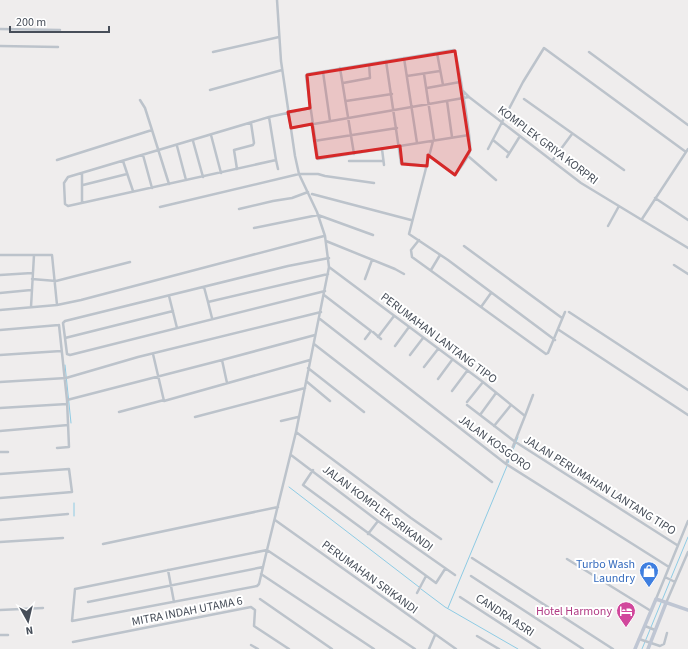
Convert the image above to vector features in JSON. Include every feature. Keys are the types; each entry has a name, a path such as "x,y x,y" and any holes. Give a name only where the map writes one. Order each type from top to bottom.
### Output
{"street":[{"path":"276,0 282,70 299,174 318,215 325,236 329,267 320,319 313,344 291,455 268,550 261,574 257,586 72,621 75,589 268,550 414,649"},
{"path":"0,29 60,30"},
{"path":"213,52 279,37"},
{"path":"0,46 58,47"},
{"path":"488,149 540,51 545,48 687,150 642,219"},
{"path":"428,155 455,175 468,156 470,150 469,135 464,98 455,51 340,68 306,76 314,141 318,159 469,135"},
{"path":"589,52 688,125"},
{"path":"437,53 443,85"},
{"path":"404,58 417,143"},
{"path":"386,61 402,164 427,166"},
{"path":"343,83 370,78 369,64"},
{"path":"340,68 354,154"},
{"path":"210,90 282,70"},
{"path":"407,76 440,71"},
{"path":"323,72 330,121"},
{"path":"424,74 434,141 428,155 427,166 408,234 440,254 555,340"},
{"path":"427,88 460,82"},
{"name":"KOMPLEK GRIYA KORPRI","path":"462,89 469,97 588,187 688,248"},
{"path":"346,101 392,94"},
{"path":"291,128 469,97"},
{"path":"524,99 624,170"},
{"path":"140,100 145,108 168,184"},
{"path":"447,101 452,137"},
{"path":"276,160 152,188 66,205 64,183 66,178 158,150 211,136 251,122 310,108"},
{"path":"269,117 278,169"},
{"path":"237,169 234,150 254,144 251,122"},
{"path":"314,141 397,128"},
{"path":"57,160 152,130"},
{"path":"552,161 572,134"},
{"path":"211,136 221,173"},
{"path":"507,157 520,136"},
{"path":"493,140 510,153"},
{"path":"193,141 203,177"},
{"path":"177,146 186,180"},
{"path":"382,149 384,165"},
{"path":"143,155 152,188"},
{"path":"468,156 496,180"},
{"path":"123,161 133,191"},
{"path":"349,161 383,161"},
{"path":"82,173 82,202"},
{"path":"82,185 127,174"},
{"path":"160,207 299,174 318,174 374,183"},
{"path":"239,209 292,198 308,192"},
{"path":"312,194 411,220"},
{"path":"655,198 688,220"},
{"path":"608,226 619,206"},
{"path":"254,228 318,215 373,235"},
{"path":"0,310 59,304 325,236"},
{"path":"419,240 412,250 411,255 546,354 555,340 565,312"},
{"path":"326,241 404,274"},
{"path":"464,246 562,318"},
{"path":"431,270 440,254"},
{"path":"0,255 52,255 59,304"},
{"path":"31,307 34,255"},
{"path":"0,330 61,325 72,319 288,266 329,258"},
{"path":"365,279 372,260"},
{"path":"32,279 56,280 130,262"},
{"path":"674,265 688,274"},
{"name":"PERUMAHAN LANTANG TIPO","path":"329,267 483,382 525,416"},
{"path":"0,275 32,273"},
{"path":"208,302 328,274"},
{"path":"204,287 212,318"},
{"path":"0,293 32,290"},
{"path":"61,325 65,338 67,354 69,355 212,318 325,293"},
{"path":"325,293 371,331 365,339"},
{"path":"481,307 491,293"},
{"path":"169,296 177,328"},
{"path":"65,338 173,311"},
{"path":"0,382 66,378 153,354 321,312"},
{"path":"569,312 688,390"},
{"path":"373,332 380,338 394,316"},
{"name":"JALAN KOSGORO","path":"320,319 506,464 668,567"},
{"path":"57,448 69,447 66,378 61,351 61,325"},
{"path":"395,346 409,327"},
{"path":"559,330 688,414"},
{"path":"0,408 67,402 158,376 315,335"},
{"path":"410,355 423,338"},
{"path":"313,344 492,482"},
{"path":"424,367 438,349"},
{"path":"0,355 61,351"},
{"path":"153,354 164,400"},
{"path":"222,360 227,383"},
{"path":"119,412 310,360"},
{"path":"438,379 452,360"},
{"path":"308,368 364,412"},
{"path":"452,391 468,371"},
{"path":"306,381 330,401"},
{"name":"JALAN PERUMAHAN LANTANG TIPO","path":"483,382 467,404 480,415 514,441 677,545"},
{"path":"195,416 305,388"},
{"path":"480,415 496,393"},
{"path":"506,464 533,395"},
{"path":"494,426 511,404"},
{"path":"281,421 299,417"},
{"path":"0,431 68,425"},
{"path":"296,432 441,539"},
{"path":"0,452 8,452"},
{"name":"JALAN KOMPLEK SRIKANDI","path":"291,455 313,470 378,521 455,575"},
{"path":"0,474 69,469 72,492 0,498"},
{"path":"313,470 302,485 436,583 445,569"},
{"path":"103,544 279,506"},
{"path":"0,520 68,514"},
{"name":"PERUMAHAN SRIKANDI","path":"275,520 456,649"},
{"path":"368,534 378,521"},
{"path":"635,649 646,626 668,567 688,521"},
{"path":"0,542 63,538"},
{"path":"648,649 665,603 688,552"},
{"path":"472,558 613,649"},
{"path":"567,559 651,611"},
{"path":"88,602 263,567"},
{"path":"168,570 174,602"},
{"path":"261,574 374,649"},
{"path":"417,593 426,576"},
{"path":"471,576 583,649"},
{"path":"665,578 675,582"},
{"name":"CANDRA ASRI","path":"460,597 540,649"},
{"path":"260,599 332,649"},
{"path":"657,599 688,610"},
{"name":"MITRA INDAH UTAMA 6","path":"73,642 251,607 255,610 254,626 289,649"},
{"path":"0,610 43,608"},
{"path":"646,626 655,630"},
{"path":"640,639 649,643 663,646 667,633"},
{"path":"0,635 8,635"},
{"path":"429,649 435,635"},
{"path":"477,636 499,649"},
{"path":"251,645 258,649"}],"highlighted area":[{"path":"455,51 470,150 455,175 428,155 427,166 402,164 400,146 317,158 312,124 291,128 288,112 310,108 307,75"}],"waterway":[{"path":"65,365 71,423"},
{"path":"508,463 518,437"},
{"path":"448,608 507,466"},
{"path":"289,487 419,587"},
{"path":"74,503 74,516"},
{"path":"671,578 688,537"},
{"path":"642,649 670,581"},
{"path":"421,589 445,607 518,649"}],"place":[{"name":"Turbo Wash Laundry","path":"649,588"},
{"name":"Hotel Harmony","path":"626,628"}]}
